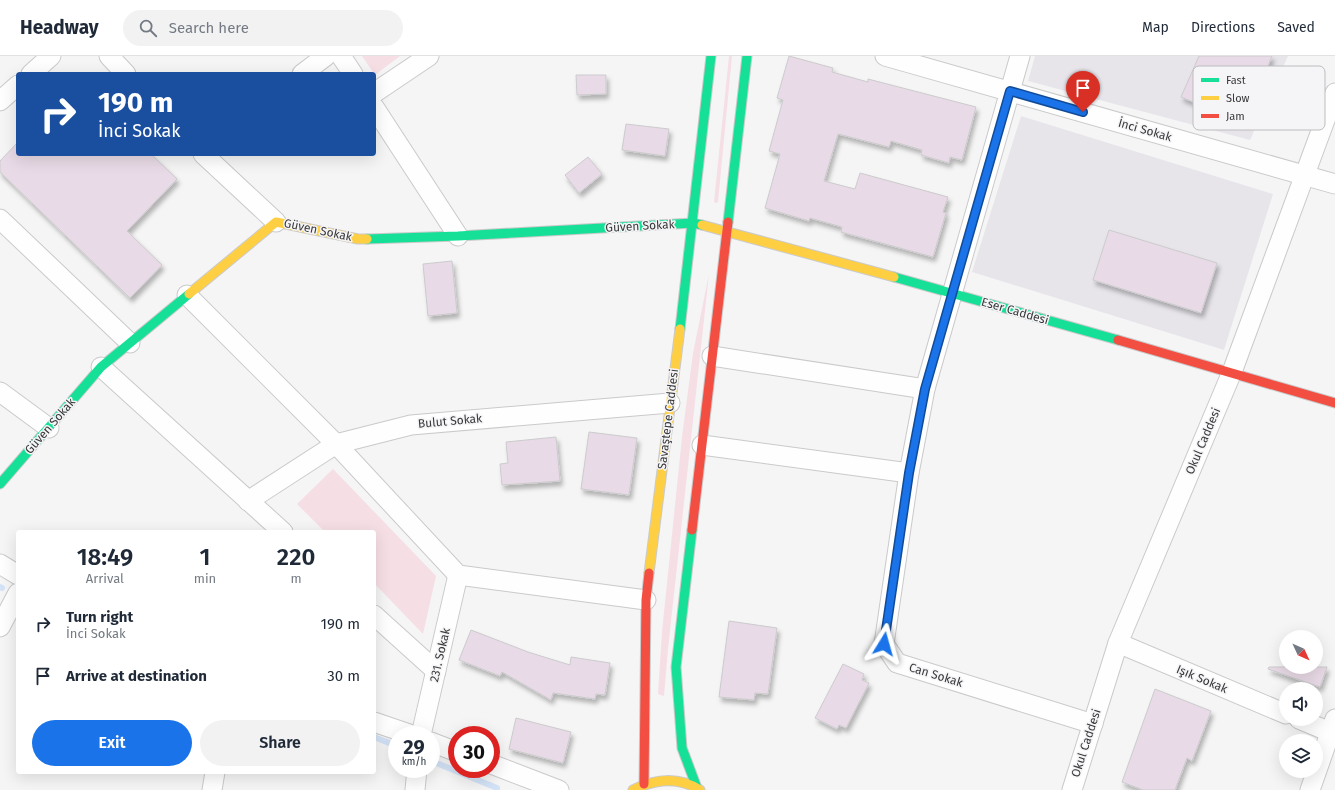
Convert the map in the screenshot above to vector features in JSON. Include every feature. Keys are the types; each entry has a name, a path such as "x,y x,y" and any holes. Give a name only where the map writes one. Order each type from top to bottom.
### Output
{"main road":[{"name":"Savaştepe Caddesi","path":"644,784 646,600 693,223 711,56"},
{"path":"699,789 682,748 676,667 728,232 746,56"},
{"name":"Güven Sokak","path":"0,484 101,367 276,222 358,239 458,236 693,223"},
{"name":"Eser Caddesi","path":"693,223 953,293 1232,372 1335,403"},
{"path":"633,790 644,784 662,780 680,781 699,789"}],"street":[{"path":"33,72 51,56"},
{"path":"109,56 124,72"},
{"path":"305,72 326,56"},
{"path":"341,56 352,72"},
{"path":"376,92 429,56"},
{"name":"İnci Sokak","path":"885,56 1335,184"},
{"name":"Can Sokak","path":"1020,56 925,389 909,473 884,644 897,663 1093,724"},
{"path":"0,101 16,87"},
{"name":"Okul Caddesi","path":"1325,119 1335,92"},
{"path":"376,110 458,236"},
{"name":"Okul Caddesi","path":"1072,790 1118,643 1232,372 1321,130"},
{"path":"205,156 276,222"},
{"path":"0,219 130,343"},
{"path":"187,295 336,444 458,575 646,600"},
{"path":"712,356 925,389"},
{"path":"101,367 281,530"},
{"path":"0,392 49,428"},
{"name":"Bulut Sokak","path":"248,501 336,444 411,425 670,402"},
{"path":"702,445 909,473"},
{"path":"0,564 16,574"},
{"name":"231. Sokak","path":"423,726 458,575"},
{"path":"0,627 16,598"},
{"path":"376,617 436,671"},
{"name":"Işık Sokak","path":"1118,643 1279,711"},
{"path":"376,723 388,727"},
{"path":"1310,790 1333,726 1323,724"},
{"path":"500,767 559,790"},
{"path":"212,790 215,774"},
{"path":"415,790 416,778"}],"shaded area":[{"path":"362,56 400,56 376,74 376,72 373,72"},
{"path":"729,56 732,56 718,202 716,203 714,202"},
{"path":"1035,56 1288,56 1283,66 1193,66 1193,125 1028,81"},
{"path":"1021,116 1273,194 1224,350 972,272"},
{"path":"1212,130 1255,130 1250,140"},
{"path":"709,274 664,696 658,694 662,632 682,437 693,353"},
{"path":"333,469 436,576 423,634 376,585 376,530 323,530 297,504"}],"building":[{"path":"789,56 833,68 832,72 868,82 868,79 976,107 962,160 950,157 949,163 921,155 922,150 891,141 889,147 838,134 824,181 855,189 860,173 948,197 943,212 946,213 933,257 841,232 842,227 810,218 809,221 765,208 780,154 769,151 783,100 777,98"},
{"path":"1199,56 1272,56 1268,66 1195,66"},
{"path":"1193,70 1193,102 1181,97"},
{"path":"576,75 606,75 606,94 577,95"},
{"path":"626,124 669,129 665,156 622,150"},
{"path":"16,144 16,156 153,156 177,179 127,231 162,265 130,298 0,172 0,161"},
{"path":"588,157 602,174 579,193 565,175"},
{"path":"1109,230 1217,263 1201,313 1093,280"},
{"path":"452,261 457,313 428,316 423,264"},
{"path":"589,432 637,438 629,495 581,489"},
{"path":"556,437 560,481 502,485 500,464 508,463 506,442"},
{"path":"729,621 777,628 768,694 755,693 754,700 719,697"},
{"path":"471,630 528,652 570,665 571,657 610,663 605,695 596,694 595,699 553,693 551,700 502,672 500,676 459,660"},
{"path":"843,664 864,674 862,680 869,683 846,728 839,725 837,729 815,718"},
{"path":"1269,667 1279,667 1279,673 1268,669"},
{"path":"1323,667 1327,667 1322,682 1306,682 1282,674 1323,674"},
{"path":"1155,689 1211,711 1192,761 1187,758 1175,790 1143,790 1122,782"},
{"path":"516,718 571,732 563,763 509,749"}],"waterway":[{"path":"376,738 388,742"},
{"path":"440,764 497,788"}],"traffic: fast":[{"path":"680,329 711,56"},
{"path":"728,222 747,56"},
{"path":"367,239 458,236 693,223 702,225"},
{"path":"894,277 1118,340"},
{"path":"0,484 101,367 189,294"},
{"path":"692,530 676,667 682,748 697,788"}],"traffic: slow":[{"path":"189,294 276,222 358,239 367,239"},
{"path":"702,225 894,277"},
{"path":"649,573 680,329"},
{"path":"633,790 658,781 675,781 700,790"}],"traffic: jam":[{"path":"692,530 728,222"},
{"path":"1118,340 1335,403"},
{"path":"644,784 646,600 649,573"}],"route":[{"path":"884,644 909,473 925,389 1010,91 1083,112"}]}
